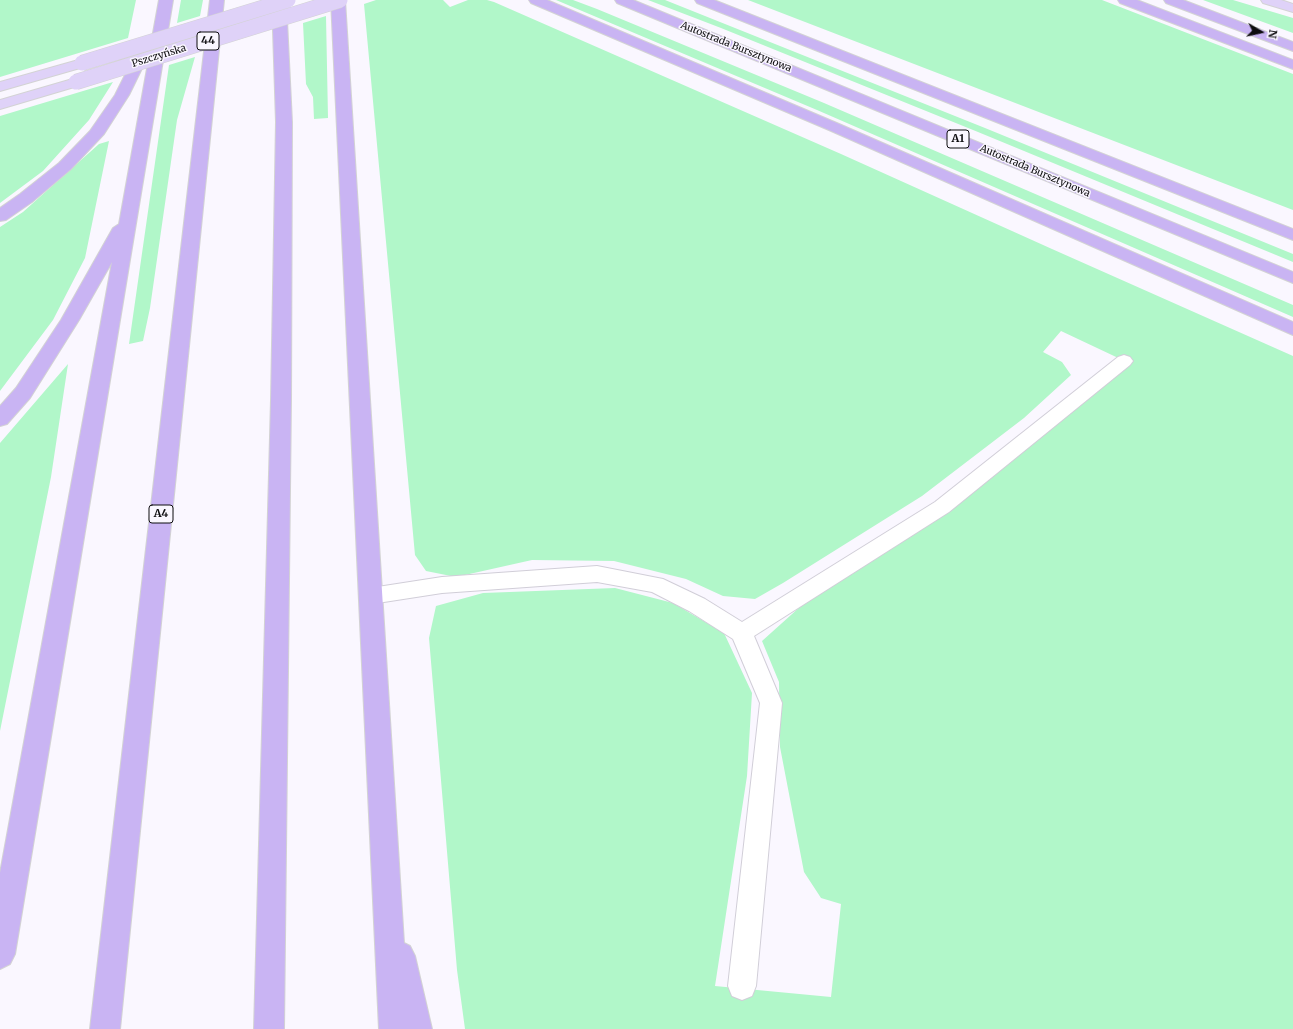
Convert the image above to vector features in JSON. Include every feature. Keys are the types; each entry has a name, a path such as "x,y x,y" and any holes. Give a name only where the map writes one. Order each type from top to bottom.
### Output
{"highway":[{"name":"A4","path":"105,1029 217,0"},
{"path":"269,1029 284,138 279,0"},
{"path":"339,0 394,1029"},
{"path":"536,0 834,127 1293,329"},
{"name":"Autostrada Bursztynowa","path":"622,0 1293,278"},
{"path":"702,0 1293,235"},
{"path":"1125,0 1293,65"},
{"path":"1171,0 1293,47"},
{"path":"1,938 166,3"},
{"path":"0,216 26,198 65,166 96,134 122,95 166,3"},
{"path":"0,419 23,393 70,320 130,213"},
{"path":"387,903 417,1029"}],"main road":[{"name":"Pszczyńska","path":"0,88 288,0"},
{"name":"Pszczyńska","path":"0,105 339,0"},
{"path":"1268,0 1293,8"}],"lane":[{"path":"742,633 942,507 1124,361"},
{"path":"370,596 442,585 597,574 656,585 697,605 742,633 771,703 742,986"}],"green space":[{"path":"0,0 136,0 128,38 0,77"},
{"path":"181,0 203,0 200,16 177,23"},
{"path":"376,0 443,0 450,7 468,0 487,0 494,2 841,154 1293,356 1293,1029 465,1029 457,970 429,638 436,606 483,593 615,588 673,603 724,633 752,693 747,776 715,986 831,997 841,904 821,898 804,872 780,747 779,682 762,641 801,606 969,495 1131,364 1061,331 1043,352 1062,362 1071,375 1024,418 922,496 755,599 723,596 686,579 614,561 532,560 456,577 426,571 415,555 364,4"},
{"path":"556,0 573,0 597,9 824,103 1293,305 1293,317 817,110"},
{"path":"648,0 665,0 985,128 1293,254 1293,262 978,132"},
{"path":"748,0 1102,0 1293,74 1293,210"},
{"path":"1203,0 1233,0 1293,18 1293,33"},
{"path":"326,16 328,118 314,119 313,97 306,84 303,23"},
{"path":"195,57 177,120 150,308 143,341 129,344 169,65"},
{"path":"113,82 89,120 43,171 0,203 0,116"},
{"path":"109,141 85,258 53,320 0,391 0,227 23,212 99,144"},
{"path":"68,364 51,477 0,731 0,443"}]}
